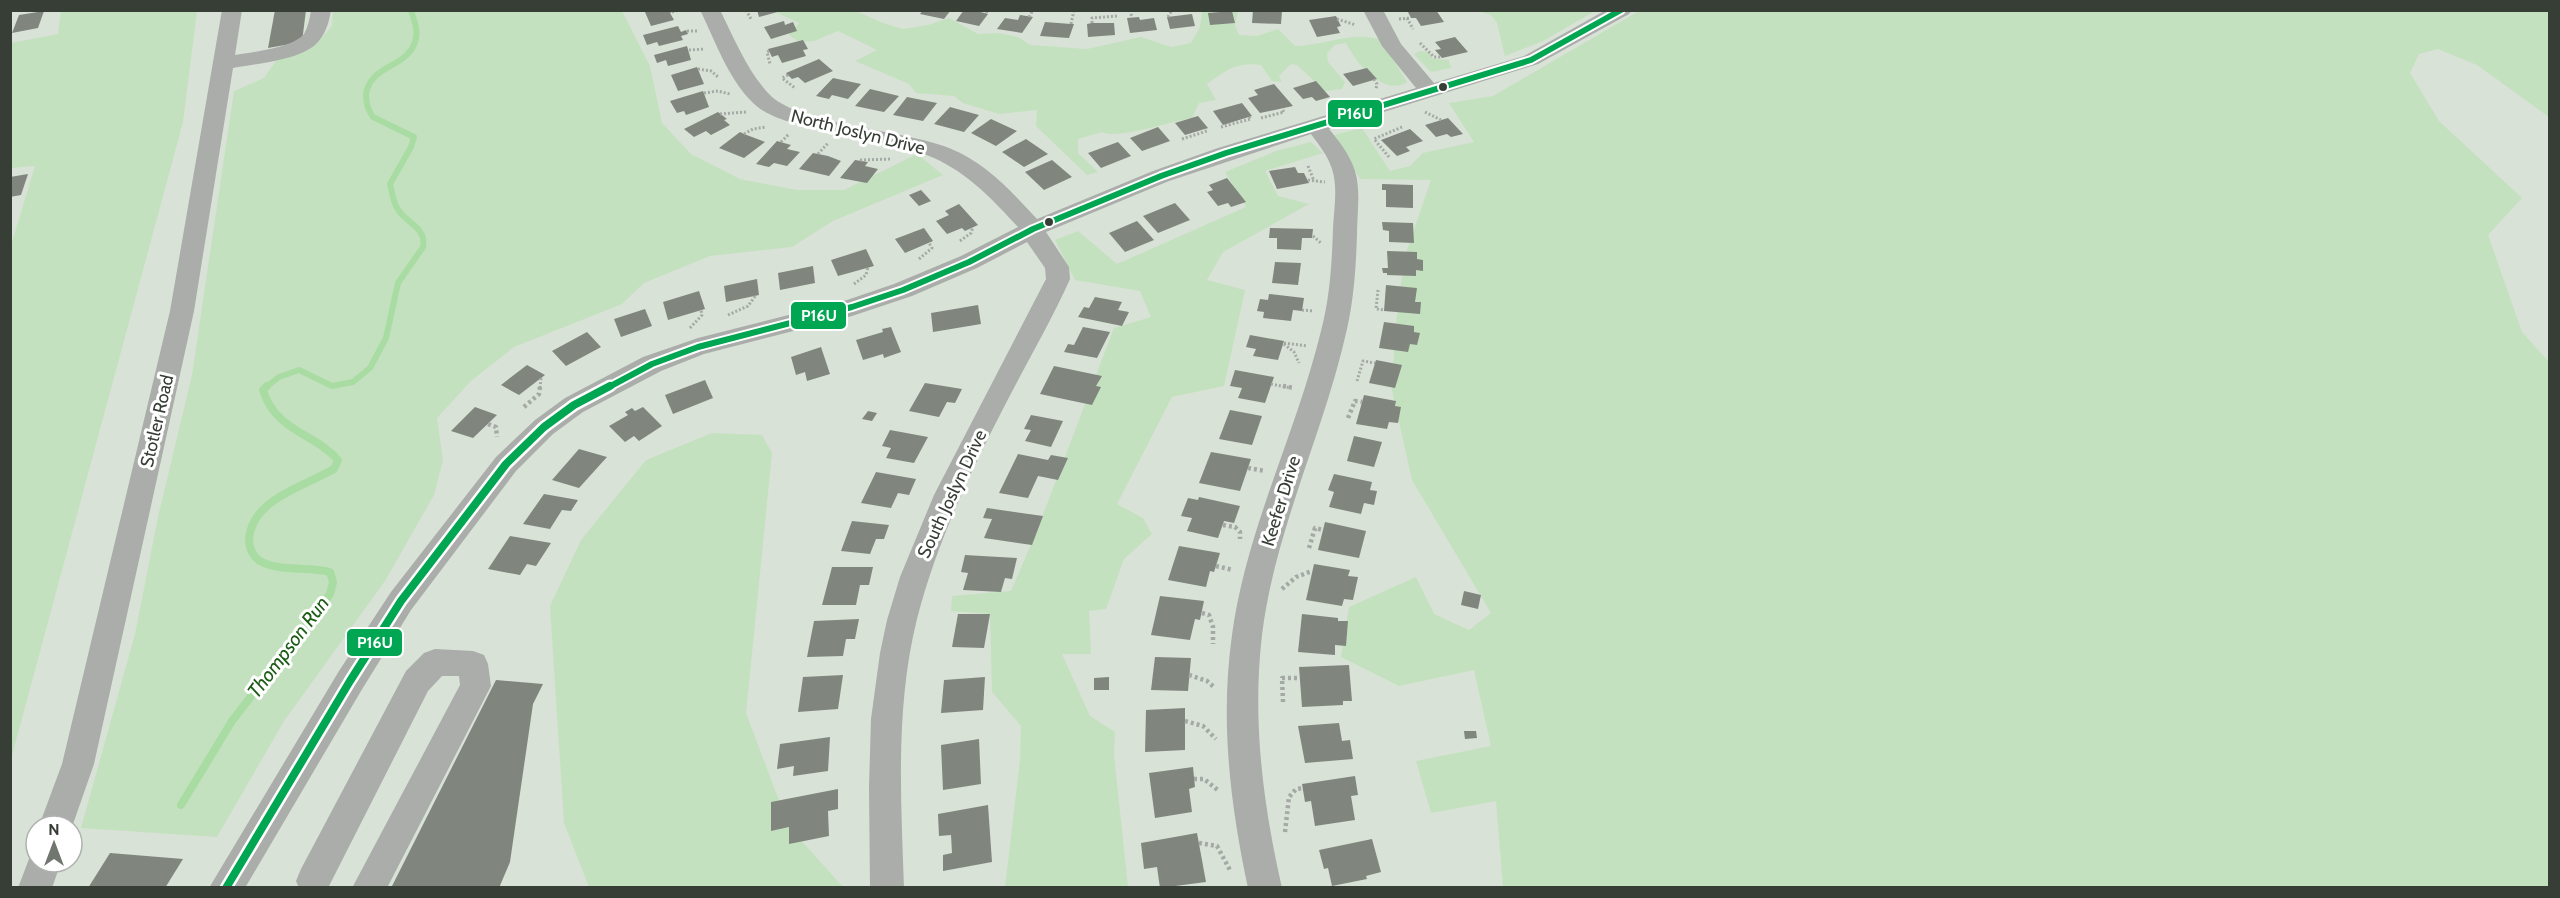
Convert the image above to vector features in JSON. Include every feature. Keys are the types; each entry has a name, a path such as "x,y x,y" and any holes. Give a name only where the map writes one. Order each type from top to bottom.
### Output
{"street":[{"name":"Stotler Road","path":"60,814 78,764 179,323 232,10"},
{"path":"223,64 295,49 308,41 319,25 321,10"},
{"name":"North Joslyn Drive","path":"710,10 745,79 768,104 782,113 805,120 911,143 941,153 967,166 989,182 1034,229"},
{"path":"1373,10 1381,30 1392,46 1430,92"},
{"path":"226,888 350,681 401,602 506,464 544,427 574,405 652,364 698,347 852,307 903,290 969,262 1034,229 1161,176 1315,125 1531,60 1622,10"},
{"name":"Keefer Drive","path":"1264,888 1249,801 1242,726 1245,655 1252,600 1270,532 1332,342 1340,301 1344,258 1345,175 1332,148 1315,125"},
{"name":"South Joslyn Drive","path":"887,888 885,779 889,695 902,621 936,521 1058,279 1057,267 1040,244 1034,229"},
{"path":"313,881 417,681 435,662 473,664 477,686 369,888"}],"path":[{"path":"672,12 680,10"},
{"path":"746,10 751,19"},
{"path":"1029,16 1033,10"},
{"path":"1071,24 1074,10"},
{"path":"1130,10 1132,18"},
{"path":"1168,17 1172,10"},
{"path":"1092,23 1092,18 1117,16"},
{"path":"1407,18 1413,29"},
{"path":"1337,19 1349,22 1362,30"},
{"path":"1420,43 1434,57 1441,57"},
{"path":"769,51 766,52 770,64"},
{"path":"698,69 711,70 722,80"},
{"path":"788,75 782,78 795,88"},
{"path":"704,93 718,91 733,95"},
{"path":"1261,118 1284,112 1282,109"},
{"path":"720,114 748,112"},
{"path":"1416,112 1430,113 1441,120"},
{"path":"1221,127 1251,119 1249,117"},
{"path":"744,134 753,129 770,127"},
{"path":"1389,157 1374,139 1402,127"},
{"path":"1182,139 1207,131 1206,129"},
{"path":"860,160 892,159"},
{"path":"1308,166 1314,181"},
{"path":"953,246 971,233 974,227"},
{"path":"911,263 932,248 929,243"},
{"path":"1378,290 1376,309 1384,310"},
{"path":"728,315 744,309 754,302 756,296"},
{"path":"1284,344 1291,348 1298,357 1299,370"},
{"path":"1356,381 1363,361 1375,363"},
{"path":"524,407 539,394 541,378"},
{"path":"1348,418 1355,401 1362,402"},
{"path":"488,424 496,427 498,431 498,435 491,444"},
{"path":"1223,525 1234,527 1240,532 1239,546"},
{"path":"1309,548 1315,528 1323,530"},
{"path":"1280,592 1293,577 1312,571"},
{"path":"1202,613 1209,615 1213,627 1213,644"},
{"path":"1190,675 1206,681 1223,693"},
{"path":"1282,702 1282,678 1300,678"},
{"path":"1185,721 1195,721 1208,729 1220,745"},
{"path":"1194,779 1204,779 1226,800"},
{"path":"1285,832 1289,797 1296,789 1303,788"},
{"path":"1199,843 1217,846 1226,859 1234,882"}],"green space":[{"path":"61,11 197,11 183,122 11,759 10,249 35,166 11,168 11,43 58,34"},
{"path":"333,11 622,11 650,66 662,123 691,154 740,179 797,190 844,190 917,154 943,175 833,221 792,247 710,256 644,283 622,304 514,347 471,381 437,418 443,460 434,495 385,581 284,721 217,837 84,828 84,817 135,634 158,517 192,375 234,91 264,78 278,58 314,46 332,26"},
{"path":"773,11 856,11 903,29 928,25 949,18 978,34 999,33 1018,37 1030,45 1087,49 1141,37 1171,47 1191,43 1200,27 1202,11 1238,11 1235,26 1239,35 1257,36 1278,29 1295,46 1359,37 1381,40 1407,82 1389,85 1380,82 1356,60 1346,43 1335,45 1327,53 1328,62 1345,82 1342,89 1325,91 1297,65 1291,64 1279,76 1282,82 1272,81 1261,65 1238,66 1207,84 1216,100 1199,103 1192,118 1132,132 1110,134 1102,132 1078,139 1078,153 1098,172 1087,175 1036,126 1037,110 999,114 963,103 954,96 916,93 909,84 855,61 877,50 838,31 814,41 799,42 789,35 799,23"},
{"path":"1478,11 1595,11 1543,41 1505,56 1497,23 1491,15"},
{"path":"1639,11 2549,11 2549,117 2477,65 2438,49 2419,54 2410,73 2439,121 2522,198 2488,235 2522,332 2549,362 2549,887 1503,887 1496,801 1431,813 1416,761 1491,746 1474,670 1399,686 1341,657 1349,607 1416,577 1434,614 1469,630 1491,613 1412,480 1392,390 1395,332 1404,259 1431,180 1360,179 1334,135 1362,128 1390,171 1410,166 1423,153 1474,142 1449,103 1493,96"},
{"path":"1420,51 1429,52 1433,59 1449,60 1451,68 1431,72 1414,54"},
{"path":"1311,142 1323,153 1265,171 1278,196 1309,204 1223,252 1207,280 1245,290 1224,386 1172,397 1117,504 1143,518 1152,534 1124,559 1106,609 1089,611 1091,654 1062,654 1090,716 1115,732 1114,755 1128,887 1005,887 1020,760 1021,726 992,692 990,614 951,611 952,596 1011,591 1036,533 1114,328 1151,317 1140,291 1075,280 1055,240 1078,231 1117,264 1246,207 1225,172 1276,151"},
{"path":"712,433 762,435 772,453 746,713 789,827 843,887 589,887 564,823 550,606 581,540 646,460"}],"building":[{"path":"275,10 306,10 302,42 268,48"},
{"path":"675,10 670,13 674,20 651,26 645,12"},
{"path":"757,10 781,10 781,11 759,17"},
{"path":"923,10 951,10 944,19 920,14"},
{"path":"964,10 988,14 979,26 956,21"},
{"path":"1253,10 1282,11 1281,24 1252,23"},
{"path":"1407,10 1436,10 1444,22 1421,26 1416,18 1411,18"},
{"path":"44,11 38,28 12,33 19,15"},
{"path":"1232,11 1235,23 1210,25 1208,13"},
{"path":"1192,14 1195,26 1170,29 1167,17"},
{"path":"1020,15 1033,17 1022,33 997,29 1005,18 1018,20"},
{"path":"1336,16 1341,26 1337,27 1340,33 1317,37 1309,20"},
{"path":"1139,17 1140,20 1154,18 1157,30 1130,33 1127,18"},
{"path":"784,21 785,25 793,22 797,31 771,39 764,27"},
{"path":"1045,22 1074,24 1069,38 1040,36"},
{"path":"1114,23 1115,35 1088,37 1087,24"},
{"path":"678,26 681,32 686,30 688,34 681,36 683,40 659,46 657,42 647,45 643,35"},
{"path":"1455,37 1468,52 1442,58 1435,50 1441,49 1435,42"},
{"path":"803,40 808,49 803,50 806,56 782,63 778,55 772,57 768,49"},
{"path":"687,46 691,60 668,66 666,60 657,63 654,55"},
{"path":"819,59 833,71 805,83 798,77 792,79 786,73"},
{"path":"697,67 704,84 678,91 671,75"},
{"path":"1367,68 1377,79 1353,86 1343,74"},
{"path":"833,78 861,84 848,99 832,95 829,99 816,96"},
{"path":"1316,81 1330,97 1316,101 1312,97 1303,99 1293,88"},
{"path":"1274,84 1293,106 1260,113 1248,98 1258,95 1254,90"},
{"path":"870,89 899,96 884,112 855,106"},
{"path":"703,91 709,107 686,115 684,111 677,113 670,101"},
{"path":"907,97 937,103 923,121 893,115"},
{"path":"1242,103 1252,116 1223,125 1213,111"},
{"path":"950,107 979,115 964,132 934,124"},
{"path":"718,112 727,119 724,120 730,125 711,135 706,131 694,137 684,129"},
{"path":"1198,116 1208,128 1185,135 1175,123"},
{"path":"1448,118 1463,134 1436,137 1425,125"},
{"path":"991,119 1017,131 996,146 971,133"},
{"path":"1158,127 1170,141 1142,151 1130,138"},
{"path":"1410,129 1423,141 1406,147 1410,151 1397,156 1381,140"},
{"path":"740,132 765,142 744,158 719,148"},
{"path":"1026,139 1048,154 1024,167 1002,152"},
{"path":"777,141 791,145 787,149 800,152 787,166 774,163 769,167 756,164"},
{"path":"1118,142 1131,156 1101,168 1088,153"},
{"path":"813,153 841,161 829,176 799,169"},
{"path":"855,160 868,162 865,166 878,169 867,183 840,178"},
{"path":"1052,160 1072,177 1044,190 1025,172"},
{"path":"1295,167 1298,173 1304,173 1309,183 1277,189 1269,171"},
{"path":"28,174 21,195 10,197 10,177"},
{"path":"1227,178 1246,202 1231,207 1228,203 1218,206 1207,192 1213,190 1209,185"},
{"path":"1382,184 1413,185 1413,208 1386,207 1386,190 1382,190"},
{"path":"921,190 931,201 919,206 909,195"},
{"path":"1175,203 1190,220 1158,233 1143,216"},
{"path":"959,204 978,225 965,231 962,228 947,234 936,221 949,215 945,211"},
{"path":"1137,221 1154,240 1125,252 1109,233"},
{"path":"1382,222 1413,223 1414,243 1389,242 1389,231 1383,230"},
{"path":"924,228 933,241 905,253 895,239"},
{"path":"1270,228 1313,229 1312,238 1302,238 1301,250 1277,249 1277,238 1269,238"},
{"path":"866,249 874,266 838,276 831,260"},
{"path":"1387,251 1417,252 1417,259 1423,260 1423,271 1416,270 1416,276 1383,273 1382,268 1388,268"},
{"path":"1275,262 1301,263 1298,285 1272,283"},
{"path":"813,266 815,283 780,290 778,273"},
{"path":"757,279 759,295 726,302 724,286"},
{"path":"1386,285 1417,288 1415,302 1421,302 1420,314 1384,311"},
{"path":"699,291 705,309 668,320 663,302"},
{"path":"1269,294 1304,298 1302,311 1293,310 1291,321 1263,318 1264,312 1257,311 1260,299 1268,300"},
{"path":"1095,297 1122,302 1118,310 1129,312 1122,326 1078,317 1084,307 1089,308"},
{"path":"978,305 981,324 933,332 931,313"},
{"path":"645,309 652,326 621,337 614,319"},
{"path":"1384,322 1414,326 1414,332 1420,333 1417,345 1410,344 1408,352 1379,348"},
{"path":"891,327 901,352 884,358 883,354 863,360 856,340 883,332 882,329"},
{"path":"1083,327 1110,332 1097,358 1064,352 1068,344 1074,345"},
{"path":"587,332 601,347 566,366 552,351"},
{"path":"1250,335 1284,341 1278,360 1253,356 1256,349 1246,347"},
{"path":"821,347 830,374 807,381 805,372 796,375 791,357"},
{"path":"1376,360 1402,365 1395,388 1369,383"},
{"path":"527,365 545,375 519,395 501,385"},
{"path":"1054,366 1102,376 1096,386 1101,387 1092,405 1040,394"},
{"path":"1235,370 1274,377 1265,403 1238,398 1242,388 1230,386"},
{"path":"705,380 713,398 673,414 665,395"},
{"path":"925,383 962,389 955,403 947,402 939,417 909,411"},
{"path":"1364,395 1396,401 1395,406 1401,407 1398,423 1389,422 1387,429 1356,424"},
{"path":"475,407 497,415 473,438 451,431"},
{"path":"643,407 662,426 639,441 634,436 625,442 609,426 628,415 625,412 632,408 635,411"},
{"path":"1230,410 1262,416 1252,445 1219,439"},
{"path":"868,411 877,413 872,421 862,419"},
{"path":"1031,415 1063,421 1051,447 1025,441 1031,430 1024,429"},
{"path":"890,430 928,437 914,463 886,458 891,448 882,446"},
{"path":"1354,436 1382,442 1374,467 1347,461"},
{"path":"579,449 607,457 579,488 552,480"},
{"path":"1211,452 1251,459 1240,491 1199,483"},
{"path":"1018,454 1048,460 1051,455 1068,458 1058,480 1038,476 1028,498 999,493"},
{"path":"876,472 916,479 909,495 898,493 891,508 861,503"},
{"path":"1334,474 1372,482 1370,490 1377,491 1374,505 1364,503 1361,514 1329,507 1334,492 1328,490"},
{"path":"544,494 578,500 571,511 562,510 550,529 523,524"},
{"path":"1199,497 1240,506 1234,523 1224,521 1218,538 1187,531 1192,518 1181,516 1188,498 1198,500"},
{"path":"987,508 1043,516 1032,545 984,538 992,519 983,518"},
{"path":"852,521 889,525 884,539 876,539 870,554 841,551"},
{"path":"1325,522 1366,531 1359,558 1318,550"},
{"path":"510,536 551,543 536,566 527,564 520,575 488,569"},
{"path":"1179,546 1220,553 1214,572 1210,571 1206,587 1168,580"},
{"path":"965,555 1017,558 1012,579 1005,578 1001,592 963,590 968,573 961,572"},
{"path":"1314,564 1350,570 1348,576 1358,577 1353,600 1344,599 1342,606 1306,600"},
{"path":"832,567 873,567 869,585 860,585 856,605 822,605"},
{"path":"1464,591 1481,595 1478,609 1461,605"},
{"path":"1160,596 1204,601 1200,620 1195,619 1190,640 1151,635"},
{"path":"958,614 990,614 984,648 952,647"},
{"path":"1302,614 1348,621 1346,646 1335,645 1335,655 1298,652"},
{"path":"859,619 855,639 846,639 843,656 807,657 814,621"},
{"path":"1155,657 1191,658 1188,691 1151,690"},
{"path":"1349,665 1352,701 1343,701 1343,705 1302,707 1299,667"},
{"path":"843,675 838,709 798,712 803,677"},
{"path":"985,677 983,710 941,713 944,680"},
{"path":"1109,677 1109,690 1094,690 1094,678"},
{"path":"496,680 543,684 533,704 510,862 499,888 391,888"},
{"path":"1185,708 1185,750 1145,752 1146,710"},
{"path":"1339,723 1342,741 1350,740 1353,759 1305,763 1298,726"},
{"path":"1464,731 1476,731 1477,738 1465,739"},
{"path":"830,737 828,771 793,776 794,766 777,769 780,744"},
{"path":"979,739 981,784 943,790 941,745"},
{"path":"1193,767 1195,787 1189,789 1192,812 1155,818 1149,773"},
{"path":"1355,776 1358,795 1351,796 1355,820 1315,826 1311,801 1305,802 1302,784"},
{"path":"838,789 838,809 828,811 829,836 789,844 789,827 771,831 771,802"},
{"path":"988,805 992,862 943,871 943,855 952,853 951,835 939,836 938,814"},
{"path":"1197,833 1206,882 1160,888 1157,867 1144,869 1141,843"},
{"path":"1372,839 1381,872 1366,876 1367,879 1332,886 1328,868 1324,869 1319,850"},
{"path":"110,853 183,859 165,888 88,888"}],"waterway":[{"name":"Thompson Run","path":"265,388 279,377 299,370 332,386 353,382 370,368 386,338 398,283 423,247 419,230 397,208 390,184 411,147 414,137 373,117 366,98 369,85 374,78 411,51 416,34 411,10"},
{"name":"Thompson Run","path":"181,805 232,721 330,594 333,582 330,572 270,565 259,560 251,549 249,539 252,525 259,514 282,495 334,469 338,460 329,451 277,415 269,404 263,390 265,388"}],"transit line":[{"name":"P16U","path":"226,888 350,681 401,601 506,464 544,427 574,405 652,364 698,347 852,307 903,290 969,262 1033,229 1161,176 1226,153 1531,60 1621,10"}]}
